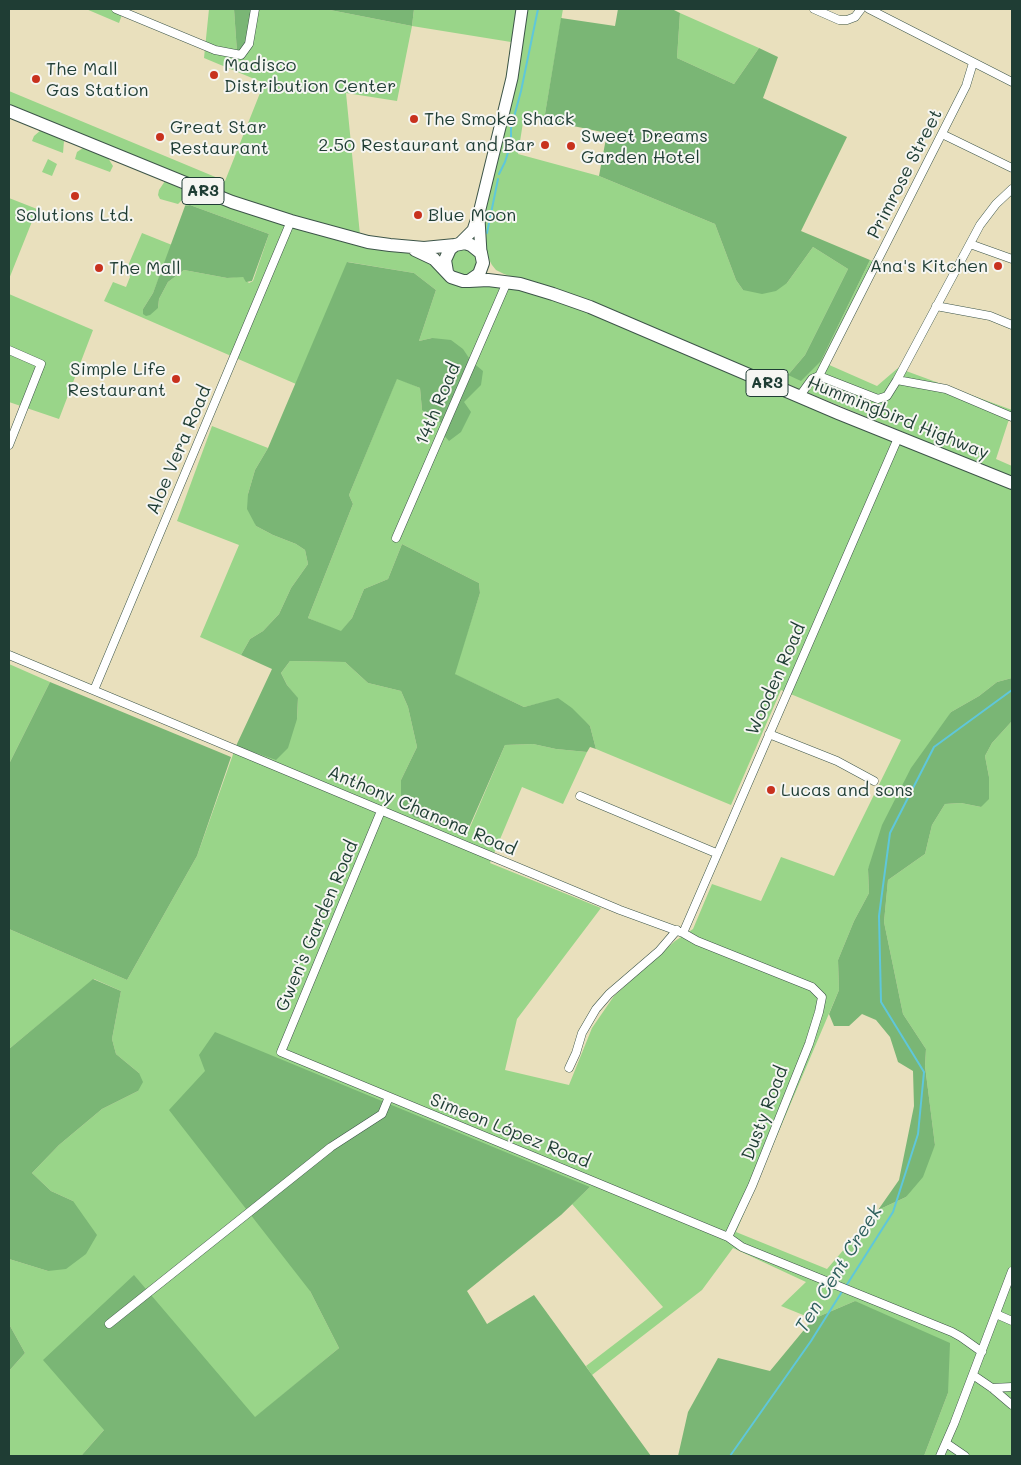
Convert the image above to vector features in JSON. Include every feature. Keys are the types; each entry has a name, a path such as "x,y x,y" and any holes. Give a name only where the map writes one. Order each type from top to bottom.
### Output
{"main road":[{"path":"480,209 481,255 483,263 479,274 469,281 457,280 447,272 445,266 447,254 473,230 480,209 512,78 522,9"},
{"name":"AR3","path":"9,111 232,202 292,221 368,242 406,247 457,245"},
{"path":"457,245 471,245 481,255"},
{"name":"AR3","path":"406,247 428,255 447,272"},
{"name":"Hummingbird Highway","path":"481,255 497,273 520,284 590,307 799,397 1012,483"},
{"name":"Hummingbird Highway","path":"469,281 488,280 520,284"}],"street":[{"path":"116,9 215,50 241,55 249,44 254,9"},
{"path":"814,9 839,20 855,17 861,9"},
{"path":"869,9 973,64 1012,82"},
{"name":"Primrose Street","path":"799,397 812,379 819,376 966,86 973,64"},
{"path":"942,134 1012,168"},
{"path":"819,376 878,399 887,396 988,213 1011,191"},
{"name":"Aloe Vera Road","path":"94,690 292,221"},
{"path":"970,244 1012,259"},
{"name":"14th Road","path":"396,538 507,282"},
{"path":"936,306 990,316 1012,325"},
{"path":"9,350 41,364 9,445"},
{"path":"897,380 946,389 1012,417"},
{"name":"Wooden Road","path":"569,1068 582,1033 596,1009 609,994 680,932 898,438"},
{"name":"Anthony Chanona Road","path":"9,655 620,910 680,932 697,941 812,987 822,996"},
{"path":"768,734 837,761 874,781"},
{"path":"580,796 716,853"},
{"name":"Gwen's Garden Road","path":"280,1052 382,811"},
{"name":"Dusty Road","path":"728,1237 752,1186 809,1044 822,996"},
{"name":"Simeon López Road","path":"280,1052 728,1237 742,1247 952,1332 982,1352"},
{"path":"109,1324 331,1147 382,1114 389,1098"},
{"path":"940,1456 1012,1271"},
{"path":"996,1314 1012,1321"},
{"path":"973,1375 992,1388 1012,1406"},
{"path":"992,1388 1012,1387"},
{"path":"946,1443 965,1456"}],"green space":[{"path":"86,9 124,9 119,23"},
{"path":"209,9 234,9 237,52 246,42 251,9 325,9 412,26 397,101 346,93 360,235 250,204 9,106 9,91 225,181 264,83 204,58"},
{"path":"234,9 251,9 246,43 241,53 237,52"},
{"path":"325,9 414,9 412,26"},
{"path":"414,9 563,9 544,120 524,116 518,154 599,176 715,224 736,280 743,290 787,283 813,247 848,269 805,355 788,375 821,361 870,260 879,264 827,364 877,386 898,368 1012,410 996,459 1012,466 1012,477 605,309 496,270 485,252 485,215 476,213 500,118 511,42 412,26"},
{"path":"618,9 672,9 680,13 677,58 734,84 759,48 778,57 763,98 847,137 801,231 870,260 821,361 801,381 788,375 805,355 848,269 813,247 787,283 776,291 762,294 743,290 736,280 715,224 599,176 607,133 544,120 561,18 615,26"},
{"path":"680,13 759,48 734,84 677,58"},
{"path":"41,130 64,141 63,153 32,141 34,136"},
{"path":"83,148 108,158 113,166 110,172 75,159 77,152"},
{"path":"48,159 57,164 52,176 42,172"},
{"path":"165,181 184,190 183,199 178,204 160,199 158,195 159,190"},
{"path":"194,192 425,258 450,283 461,287 494,283 551,297 1012,486 1012,678 997,682 979,696 951,712 868,869 869,893 854,921 838,960 839,990 736,1232 827,1269 878,1210 906,1197 935,1145 925,1066 926,1049 903,1014 884,922 888,880 925,854 932,825 945,804 961,803 981,807 989,777 985,756 992,743 1012,721 1012,1456 924,1456 948,1393 855,1301 813,1319 781,1306 806,1282 733,1248 702,1290 592,1375 586,1366 663,1307 572,1204 590,1187 310,1291 339,1348 256,1417 104,1430 81,1456 9,1456 9,1371 25,1353 9,1324 9,1259 48,1271 73,1201 51,1191 32,1173 59,1145 102,1109 138,1091 139,1073 116,1054 112,1039 121,991 94,979 9,1049 9,929 127,980 197,856 236,746 297,719 298,699 287,685 281,673 290,661 345,662 368,683 401,691 408,707 417,747 401,780 468,832 505,745 533,744 556,749 587,752 563,804 522,787 490,863 601,908 517,1019 505,1070 569,1085 592,1028 614,996 675,941 693,929 712,884 761,901 781,857 834,876 901,740 781,690 731,805 596,749 590,726 558,699 524,707 454,674 480,593 479,583 402,544 388,579 364,589 352,618 341,632 308,618 353,504 349,495 397,378 420,388 422,410 464,402 432,338 419,341 436,290 414,273 348,262 296,384 104,301 113,282 126,287 130,277 127,268 142,233 172,245 153,293 143,309 158,308 159,299 168,282 184,270 227,278 243,277 249,283 253,281 269,234 190,205 185,206 188,198"},
{"path":"9,198 37,209 9,279"},
{"path":"190,205 269,234 252,281 246,282 243,277 227,278 184,270 168,282 159,299 158,308 146,316 143,314 143,309 153,293 185,206"},
{"path":"464,249 473,253 477,262 473,271 464,275 455,271 451,262 455,253"},
{"path":"347,262 414,273 436,290 419,341 432,338 451,340 463,349 471,361 483,371 481,385 464,402 471,412 461,432 449,441 441,432 443,424 422,410 420,388 397,379 349,495 353,504 308,618 341,631 352,618 364,589 388,579 402,544 479,583 480,593 455,674 524,707 558,698 572,708 590,726 596,749 590,747 587,752 556,749 533,744 505,745 467,832 414,817 401,804 401,780 417,747 408,707 401,691 368,683 345,662 290,661 281,673 287,685 298,698 297,719 288,748 276,760 236,746 272,669 241,655 250,639 263,631 279,614 291,588 308,564 305,550 256,526 247,509 248,494 255,470 268,448"},
{"path":"9,294 93,330 59,419 9,402"},
{"path":"212,426 268,448 255,470 248,494 256,526 305,550 308,564 291,588 279,614 263,631 250,639 241,655 200,637 239,545 177,521"},
{"path":"9,664 50,682 9,764"},
{"path":"1012,678 1012,721 992,743 985,756 989,777 989,799 981,807 961,803 945,804 932,825 925,854 888,880 884,922 903,1014 926,1049 925,1066 935,1145 923,1177 906,1197 878,1210 899,1180 914,1106 913,1071 898,1062 890,1037 876,1020 862,1014 849,1026 834,1026 829,1014 839,990 838,960 854,921 869,893 868,869 882,825 911,768 951,712 979,696 997,682"},
{"path":"50,682 231,757 197,856 127,980 9,929 9,764"},
{"path":"93,979 121,991 112,1039 116,1054 139,1073 143,1082 138,1091 102,1109 59,1145 32,1173 51,1191 73,1201 97,1235 86,1254 66,1269 48,1271 9,1259 9,1049"},
{"path":"215,1032 590,1187 561,1215 467,1291 487,1324 534,1295 651,1456 81,1456 104,1430 43,1360 134,1275 255,1417 339,1348 310,1291 169,1110 205,1071 199,1055"},
{"path":"855,1301 950,1343 948,1393 924,1456 678,1456 688,1412 718,1358 770,1371 813,1319"},
{"path":"9,1324 25,1353 9,1371"}],"waterway":[{"path":"499,174 511,143 511,128 521,91 538,9"},
{"path":"487,233 498,179"},
{"name":"Ten Cent Creek","path":"846,1286 893,1212 918,1134 924,1072 881,1002 879,916 890,833 934,747 1012,690"},
{"name":"Ten Cent Creek","path":"730,1456 811,1341 843,1290"}],"place":[{"name":"Madisco Distribution Center","path":"214,75"},
{"name":"The Mall Gas Station","path":"36,79"},
{"name":"The Smoke Shack","path":"414,119"},
{"name":"Great Star Restaurant","path":"160,137"},
{"name":"2.50 Restaurant and Bar","path":"545,145"},
{"name":"Sweet Dreams Garden Hotel","path":"571,146"},
{"name":"Solutions Ltd.","path":"75,196"},
{"name":"Blue Moon","path":"418,215"},
{"name":"Ana's Kitchen","path":"998,266"},
{"name":"The Mall","path":"99,268"},
{"name":"Simple Life Restaurant","path":"176,379"},
{"name":"Lucas and sons","path":"771,790"}]}
